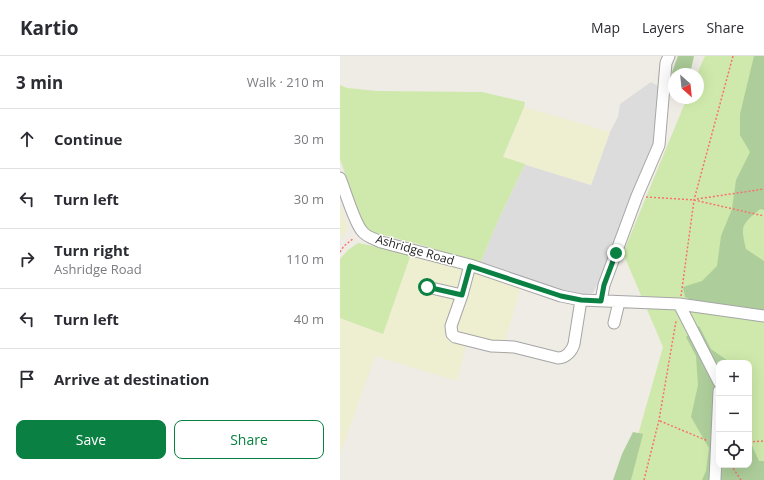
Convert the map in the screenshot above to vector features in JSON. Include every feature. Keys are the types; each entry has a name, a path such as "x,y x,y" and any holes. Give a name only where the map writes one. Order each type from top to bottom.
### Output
{"street":[{"path":"601,301 604,285 637,196 659,145 666,63 669,56"},
{"path":"340,178 354,216 362,232"},
{"name":"Ashridge Road","path":"362,232 381,242 470,266 561,296 581,300 679,304 764,316"},
{"path":"470,266 451,326 452,334 455,337 491,346 514,347 563,358 572,350 574,344 581,300"},
{"path":"427,287 462,295"},
{"path":"614,322 619,302"},
{"path":"679,304 716,376"},
{"path":"717,432 719,396"},
{"path":"715,480 716,444"}],"path":[{"path":"679,304 694,200 733,56"},
{"path":"694,200 764,189"},
{"path":"637,196 694,200 764,216"},
{"path":"340,252 344,246 362,232"},
{"path":"644,480 659,420 677,320"},
{"path":"659,420 716,444"},
{"path":"752,442 764,441"},
{"path":"733,468 741,480"}],"shaded area":[{"path":"651,82 661,88 656,145 603,273 593,293 581,295 560,290 480,264 496,225 525,164 591,185 610,132 618,117 620,104"}],"green space":[{"path":"678,56 694,56 691,68 674,68"},
{"path":"705,56 764,56 764,480 623,480 628,470 663,347 623,253 685,104 704,104 704,68 700,68"},
{"path":"754,56 764,56 764,210 760,209 749,218 744,226 743,234 746,249 764,261 764,313 701,305 685,297 683,287 702,281 717,266 721,236 732,209 736,180 750,152 740,135 740,114"},
{"path":"340,85 347,88 377,91 482,92 525,102 503,157 525,164 496,225 480,264 425,246 372,232 363,225 340,159"},
{"path":"524,107 610,132 591,185 503,158"},
{"path":"340,205 348,228 340,241"},
{"path":"358,243 411,254 383,334 340,318 340,259 348,250"},
{"path":"411,254 462,268 521,287 505,341 513,343 510,355 467,343 457,381 375,356 340,455 340,318 383,334"},
{"path":"699,326 711,349 727,360 716,360 716,468 752,468 752,446 759,461 764,461 764,480 702,480 706,471 709,448 691,417 698,385 696,356 686,337"},
{"path":"633,432 643,434 631,480 613,480 622,454"}],"route":[{"path":"427,287 462,295 470,266 561,296 581,300 601,301 604,285 616,253"}]}
